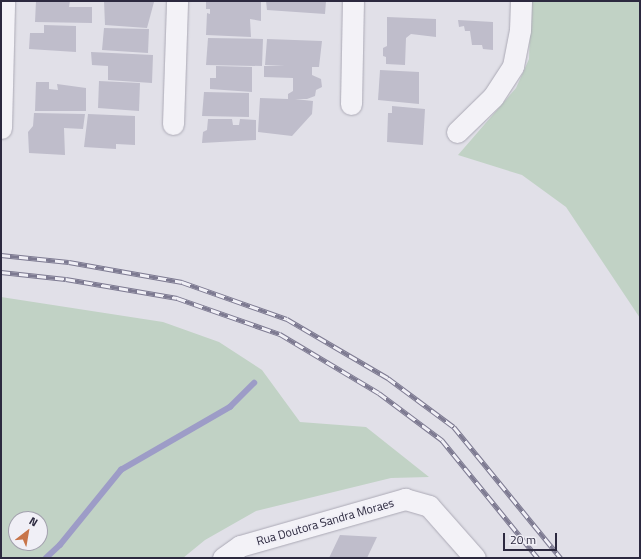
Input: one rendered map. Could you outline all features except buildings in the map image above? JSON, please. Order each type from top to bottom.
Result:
[{"type":"street","points":[[1,128],[4,1]]},
{"type":"street","points":[[173,124],[177,1]]},
{"type":"street","points":[[351,104],[352,1]]},
{"type":"street","points":[[457,132],[493,97],[513,66],[520,30],[521,1]]},
{"type":"street","name":"Rua Doutora Sandra Moraes","points":[[223,558],[240,546],[405,499],[429,506],[475,558]]},
{"type":"green space","points":[[531,1],[640,1],[640,318],[566,207],[522,175],[458,155],[516,88],[529,59]]},
{"type":"green space","points":[[1,297],[163,322],[219,342],[262,370],[300,422],[366,427],[429,477],[391,478],[256,511],[205,540],[183,558],[1,558]]},
{"type":"waterway","points":[[46,558],[60,545],[121,470],[230,407],[254,383]]},
{"type":"railway","points":[[1,255],[69,262],[182,282],[287,319],[388,378],[454,427],[561,558]]},
{"type":"railway","points":[[1,272],[66,279],[177,298],[280,334],[379,393],[442,440],[538,558]]}]
